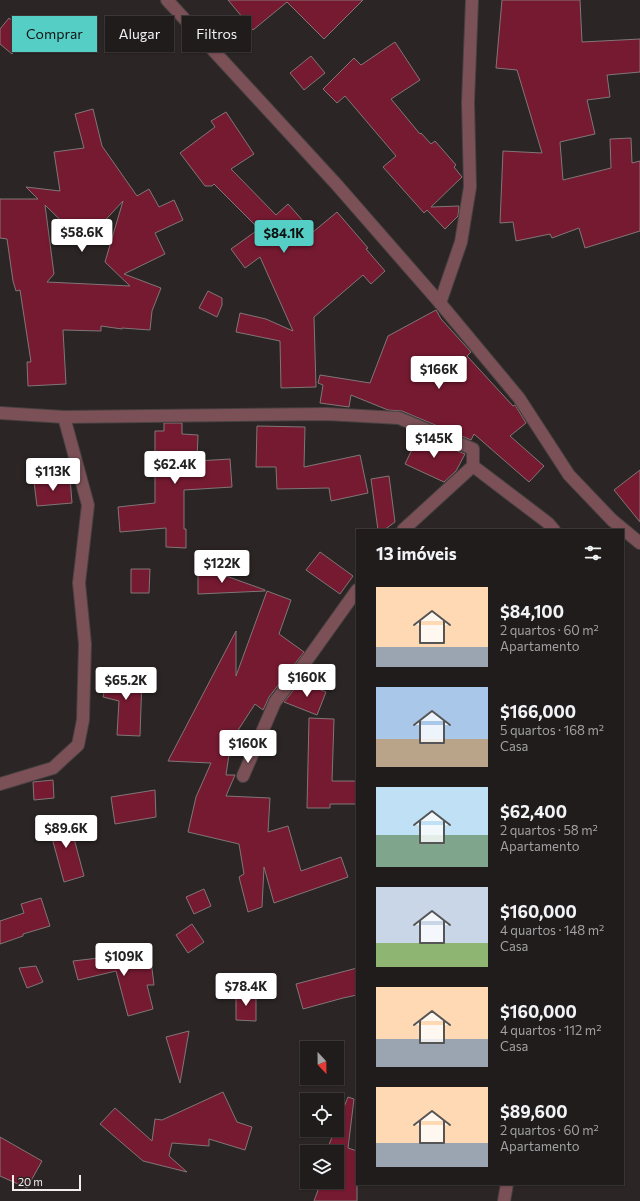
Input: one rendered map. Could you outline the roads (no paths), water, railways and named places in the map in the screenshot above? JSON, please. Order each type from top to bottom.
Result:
[{"type":"street","points":[[167,0],[337,185],[440,303],[519,398],[569,475],[611,525]]},
{"type":"street","points":[[440,303],[461,242],[470,187],[468,102],[472,0]]},
{"type":"street","points":[[0,413],[64,417],[326,414],[399,418],[473,449],[473,466],[404,529]]},
{"type":"street","points":[[0,784],[53,768],[78,745],[82,726],[85,644],[79,583],[88,505],[64,417]]},
{"type":"street","points":[[473,466],[548,523],[553,529]]},
{"type":"street","points":[[624,533],[640,543]]},
{"type":"street","points":[[243,776],[275,702],[356,591]]},
{"type":"street","points":[[504,1201],[507,1185]]}]
